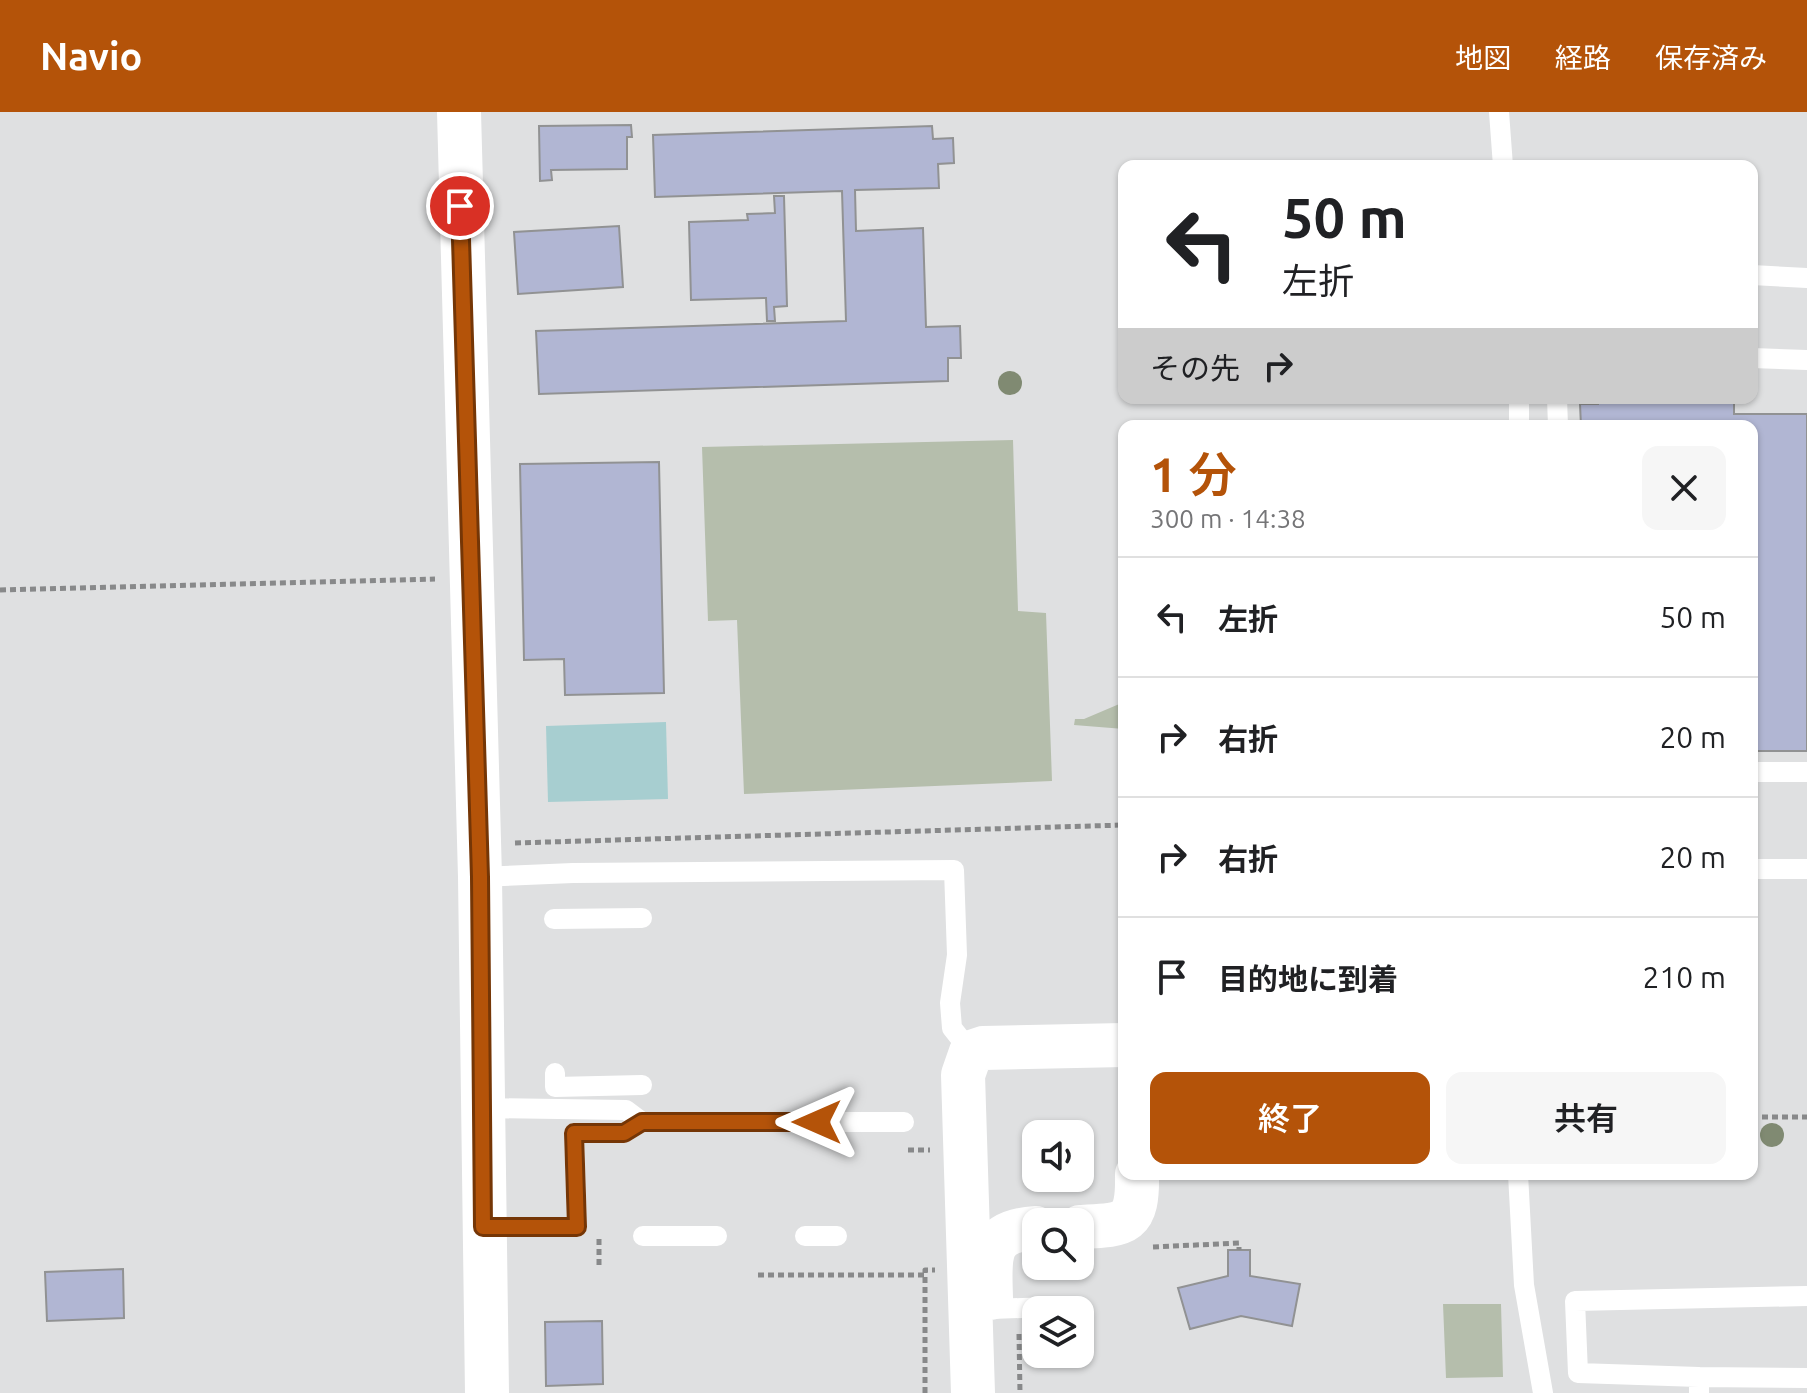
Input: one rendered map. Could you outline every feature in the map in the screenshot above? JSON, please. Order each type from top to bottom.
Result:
[{"type":"street","points":[[459,112],[466,488],[480,877],[487,1393]]},
{"type":"street","points":[[973,1393],[963,1075],[971,1052],[983,1048],[1118,1045]]},
{"type":"street","points":[[1094,1226],[1119,1225],[1129,1218],[1136,1208],[1137,1180]]},
{"type":"street","points":[[995,1393],[990,1256],[994,1244],[1015,1230],[1022,1229]]},
{"type":"lane","points":[[1499,112],[1503,160]]},
{"type":"lane","points":[[1758,275],[1807,278]]},
{"type":"lane","points":[[1758,358],[1807,360]]},
{"type":"lane","points":[[1758,772],[1807,772]]},
{"type":"lane","points":[[1758,869],[1807,869]]},
{"type":"lane","points":[[480,877],[582,873],[954,870],[957,955],[950,1003],[952,1028],[971,1052]]},
{"type":"lane","points":[[554,919],[642,918]]},
{"type":"lane","points":[[555,1073],[555,1087],[642,1085]]},
{"type":"lane","points":[[481,1108],[626,1110],[642,1122]]},
{"type":"lane","points":[[483,1227],[577,1227],[574,1133],[624,1133],[642,1122],[904,1122]]},
{"type":"lane","points":[[1518,1180],[1524,1285],[1543,1393]]},
{"type":"lane","points":[[643,1236],[717,1236]]},
{"type":"lane","points":[[805,1236],[837,1236]]},
{"type":"lane","points":[[1807,1296],[1575,1301],[1578,1373],[1699,1385],[1807,1378]]},
{"type":"lane","points":[[991,1309],[1022,1308]]},
{"type":"path","points":[[0,590],[421,579],[447,574]]},
{"type":"path","points":[[505,843],[1118,825]]},
{"type":"path","points":[[1758,1117],[1807,1117]]},
{"type":"path","points":[[904,1150],[935,1150]]},
{"type":"path","points":[[599,1237],[599,1266]]},
{"type":"path","points":[[1144,1247],[1239,1243],[1239,1250]]},
{"type":"path","points":[[925,1393],[925,1270],[940,1270]]},
{"type":"path","points":[[758,1275],[925,1275]]},
{"type":"green space","points":[[1013,440],[1018,611],[1046,613],[1052,781],[744,794],[737,620],[708,621],[702,447]]},
{"type":"green space","points":[[1118,705],[1118,729],[1074,725],[1075,719],[1084,719]]},
{"type":"green space","points":[[1443,1304],[1501,1304],[1503,1377],[1446,1378]]},
{"type":"water","points":[[666,722],[668,799],[548,802],[546,726]]},
{"type":"building","points":[[631,125],[632,137],[627,137],[627,169],[551,170],[552,180],[540,181],[539,126]]},
{"type":"building","points":[[932,126],[933,139],[953,138],[954,163],[938,164],[939,188],[855,190],[856,231],[923,228],[926,327],[960,326],[961,358],[948,358],[948,381],[539,394],[536,331],[846,321],[842,191],[655,197],[653,135]]},
{"type":"building","points":[[774,196],[784,196],[787,306],[774,307],[775,321],[767,321],[766,298],[691,300],[689,222],[748,220],[747,214],[775,213]]},
{"type":"building","points":[[619,226],[623,287],[518,294],[514,232]]},
{"type":"building","points":[[1580,404],[1734,404],[1734,414],[1807,414],[1807,751],[1758,751],[1758,420],[1581,420]]},
{"type":"building","points":[[659,462],[664,693],[565,695],[564,659],[524,660],[520,464]]},
{"type":"building","points":[[1228,1250],[1250,1250],[1250,1276],[1300,1284],[1292,1326],[1241,1316],[1190,1329],[1178,1288],[1228,1276]]},
{"type":"building","points":[[123,1269],[124,1318],[47,1321],[45,1272]]},
{"type":"building","points":[[602,1321],[603,1384],[546,1386],[545,1322]]},
{"type":"route","points":[[460,206],[466,488],[480,877],[483,1227],[577,1227],[574,1133],[624,1133],[642,1122],[817,1122]]}]
